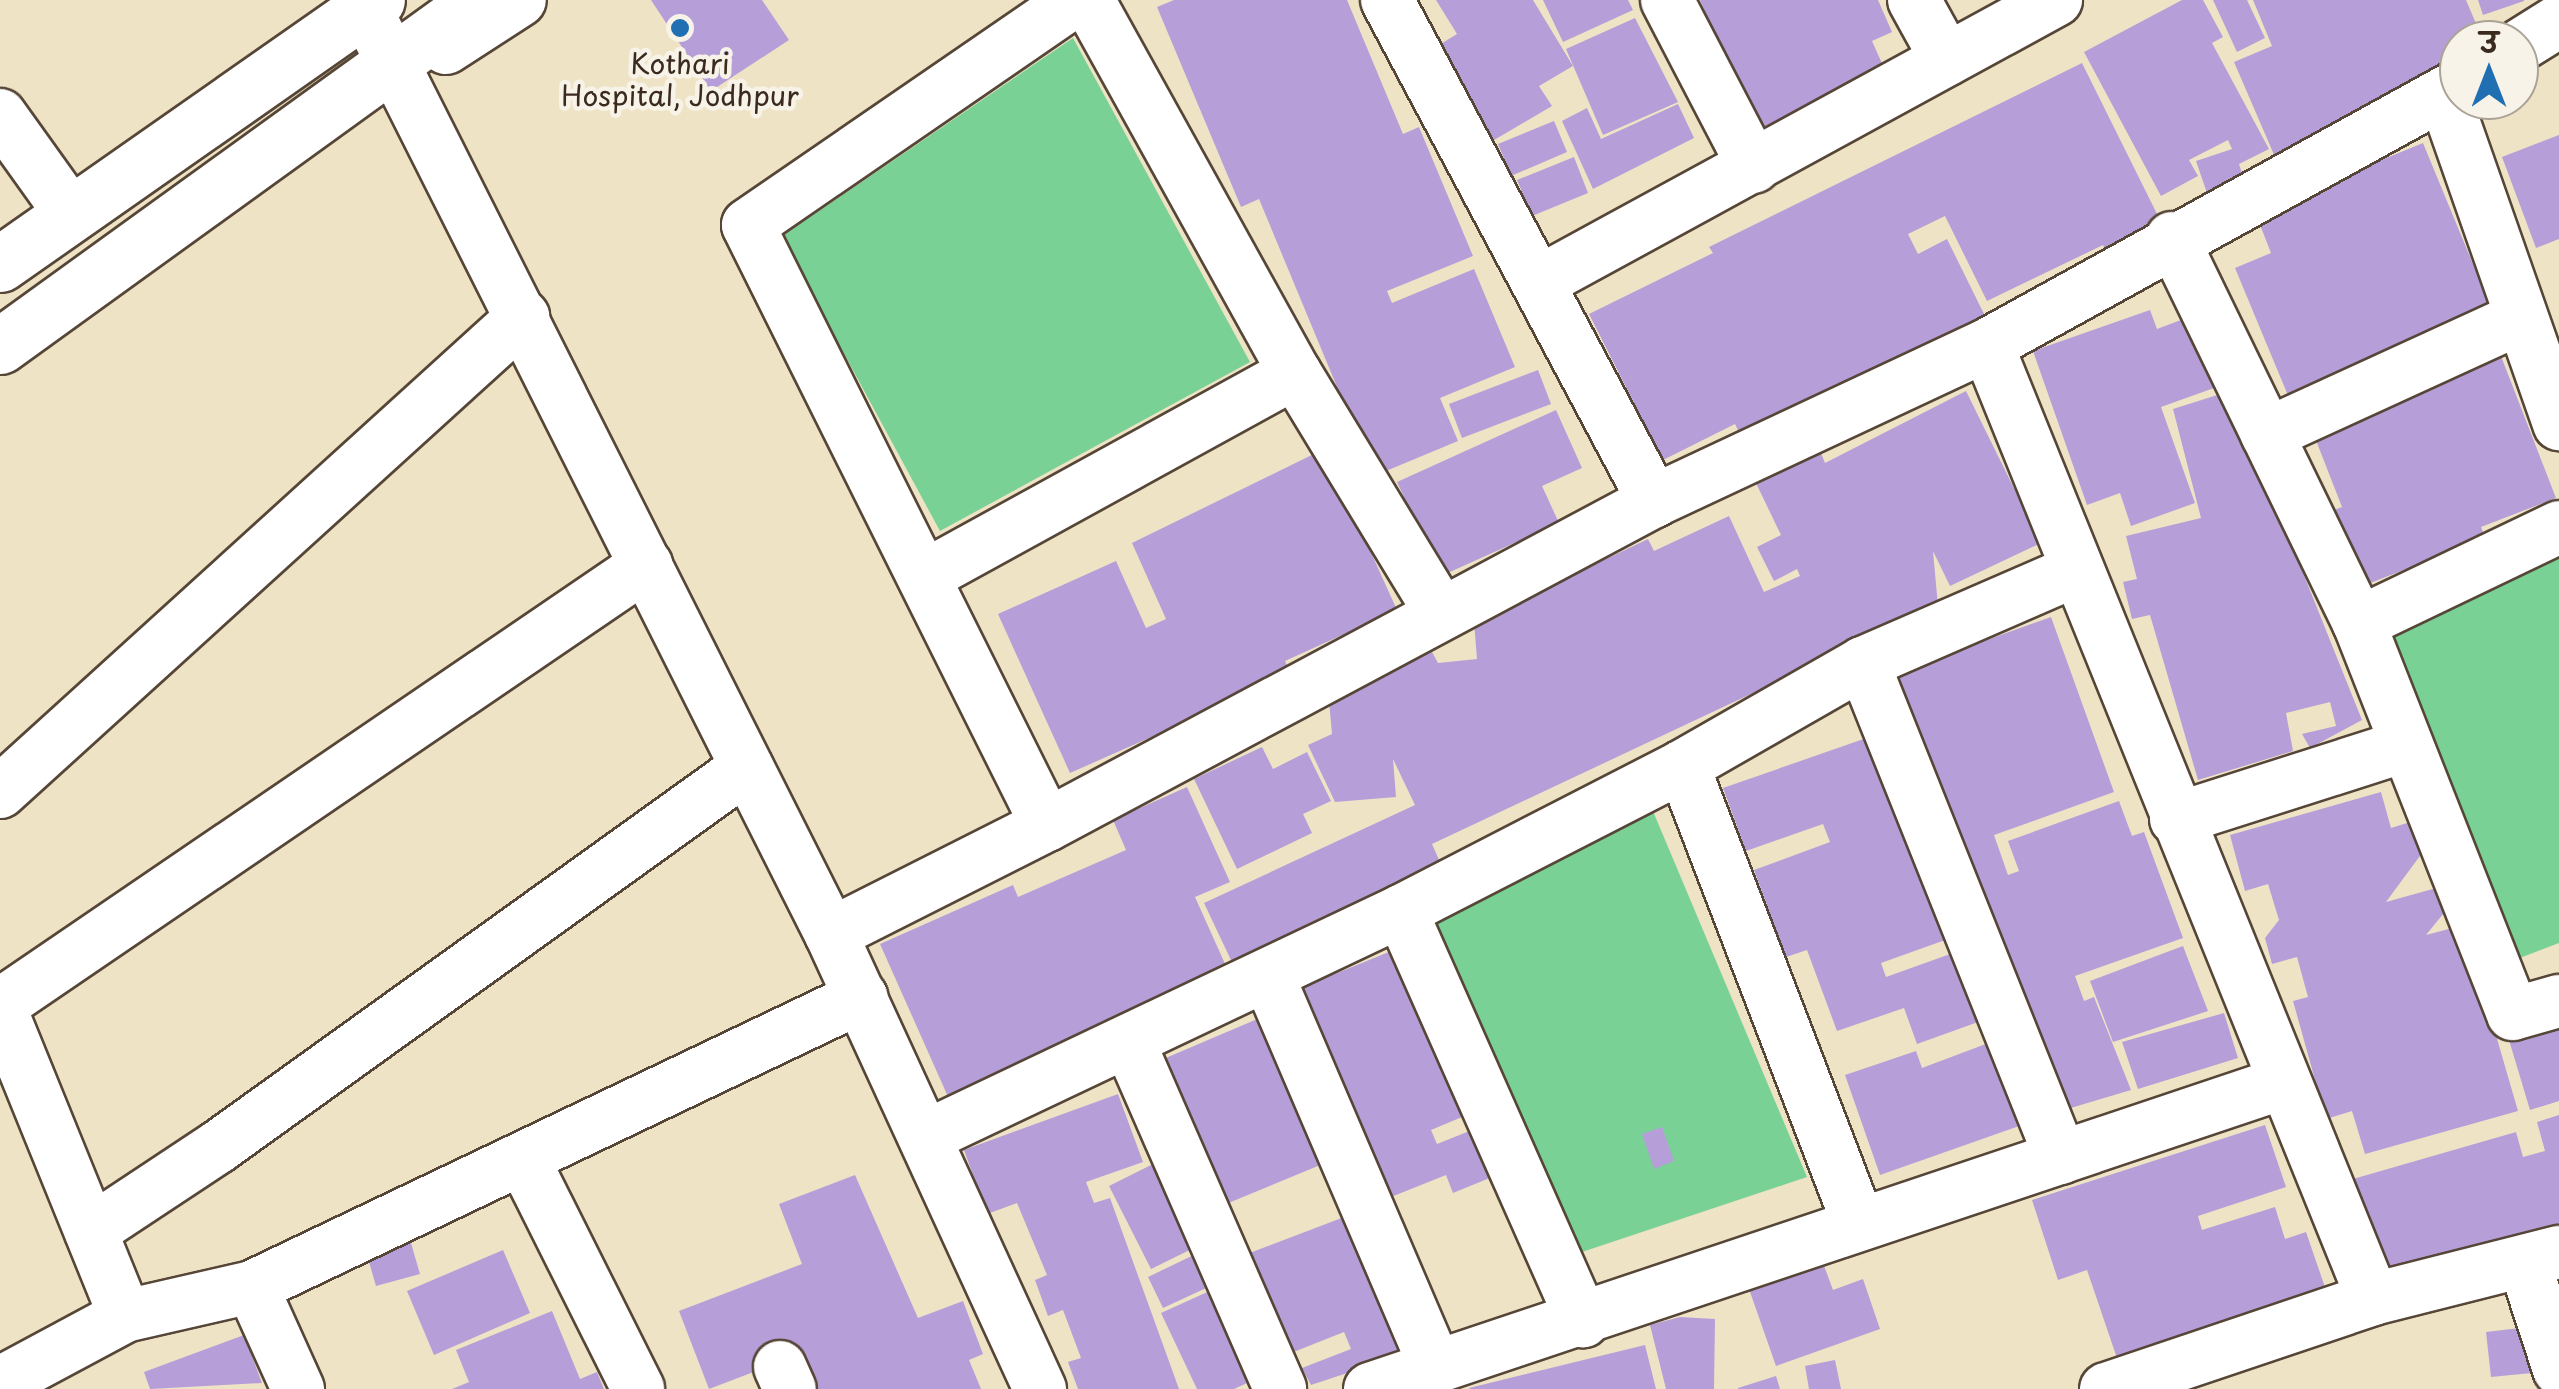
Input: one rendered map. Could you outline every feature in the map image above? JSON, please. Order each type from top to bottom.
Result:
[{"type":"main road","points":[[0,346],[398,68],[479,0]]},
{"type":"main road","points":[[0,264],[371,4]]},
{"type":"street","points":[[398,68],[520,0]]},
{"type":"street","points":[[1048,826],[748,225],[1075,0]]},
{"type":"street","points":[[1088,0],[1294,374],[1441,613]]},
{"type":"street","points":[[1387,0],[1654,500]]},
{"type":"street","points":[[1667,0],[1754,167]]},
{"type":"street","points":[[1914,0],[1947,60]]},
{"type":"street","points":[[1539,282],[2056,0]]},
{"type":"street","points":[[371,4],[398,68],[832,934],[1040,1389]]},
{"type":"street","points":[[832,934],[1048,826],[1654,500],[1987,345],[2172,238],[2439,96]]},
{"type":"street","points":[[0,115],[72,214]]},
{"type":"street","points":[[2460,120],[2518,319],[2559,424]]},
{"type":"street","points":[[2172,238],[2359,623],[2513,1014],[2559,1002]]},
{"type":"street","points":[[0,792],[523,317]]},
{"type":"street","points":[[2267,434],[2518,319]]},
{"type":"street","points":[[1987,345],[2282,1084],[2373,1299]]},
{"type":"street","points":[[925,576],[1294,374]]},
{"type":"street","points":[[2359,623],[2559,527]]},
{"type":"street","points":[[125,1316],[0,1006],[646,564]]},
{"type":"street","points":[[927,1136],[1130,1045],[1401,912],[1683,766],[1863,663],[2077,570]]},
{"type":"street","points":[[1863,663],[2061,1158]]},
{"type":"street","points":[[2176,819],[2405,746]]},
{"type":"street","points":[[1683,766],[1858,1222]]},
{"type":"street","points":[[90,1231],[218,1148],[746,768]]},
{"type":"street","points":[[1401,912],[1583,1322]]},
{"type":"street","points":[[1268,976],[1436,1368]]},
{"type":"street","points":[[6,1384],[125,1316],[252,1287],[861,998]]},
{"type":"street","points":[[1130,1045],[1280,1389]]},
{"type":"street","points":[[1370,1389],[1583,1322],[1858,1222],[2282,1084]]},
{"type":"street","points":[[524,1161],[638,1389]]},
{"type":"street","points":[[2106,1389],[2226,1372],[2373,1299],[2541,1257],[2559,1369]]},
{"type":"street","points":[[252,1287],[298,1389]]},
{"type":"green space","points":[[1073,38],[1250,362],[940,531],[781,237]]},
{"type":"green space","points":[[2559,553],[2559,943],[2504,964],[2367,615]]},
{"type":"green space","points":[[1639,778],[1807,1177],[1576,1254],[1399,892]]},
{"type":"building","points":[[651,0],[762,0],[789,40],[711,91]]},
{"type":"building","points":[[1174,0],[1347,0],[1403,134],[1419,127],[1473,256],[1387,291],[1392,303],[1474,269],[1515,367],[1440,398],[1458,441],[1374,476],[1259,199],[1241,207],[1157,7]]},
{"type":"building","points":[[1436,0],[1533,0],[1573,66],[1539,86],[1552,106],[1489,143],[1456,90],[1464,85],[1439,45],[1457,34]]},
{"type":"building","points":[[1543,0],[1628,0],[1633,10],[1563,42]]},
{"type":"building","points":[[1700,0],[1878,0],[1892,32],[1872,41],[1888,77],[1757,132]]},
{"type":"building","points":[[2182,0],[2203,0],[2223,37],[2212,43],[2269,149],[2239,164],[2245,183],[2208,196],[2196,161],[2232,149],[2228,140],[2189,160],[2198,176],[2161,196],[2084,52]]},
{"type":"building","points":[[2213,0],[2247,0],[2265,38],[2237,52]]},
{"type":"building","points":[[2253,0],[2466,0],[2474,20],[2439,20],[2439,80],[2275,157],[2234,62],[2272,46]]},
{"type":"building","points":[[2478,0],[2524,0],[2524,1],[2483,15]]},
{"type":"building","points":[[1635,18],[1678,102],[1603,135],[1566,49]]},
{"type":"building","points":[[2082,63],[2164,228],[2108,255],[2103,245],[1987,301],[1945,216],[1908,234],[1918,254],[1947,239],[1986,318],[1744,443],[1735,424],[1663,460],[1589,314],[1713,253],[1709,247]]},
{"type":"building","points":[[1678,104],[1694,138],[1593,189],[1562,121],[1587,108],[1601,139]]},
{"type":"building","points":[[1554,121],[1567,152],[1511,176],[1498,144]]},
{"type":"building","points":[[2559,135],[2559,239],[2536,248],[2502,157]]},
{"type":"building","points":[[2423,143],[2494,315],[2289,398],[2235,268],[2271,253],[2255,212]]},
{"type":"building","points":[[1574,157],[1588,193],[1532,216],[1517,180]]},
{"type":"building","points":[[2150,310],[2157,329],[2202,312],[2228,383],[2161,407],[2195,503],[2131,526],[2120,493],[2087,505],[2033,351]]},
{"type":"building","points":[[2499,351],[2556,498],[2481,527],[2485,538],[2355,589],[2326,513],[2342,507],[2310,425]]},
{"type":"building","points":[[1538,370],[1551,404],[1462,438],[1449,404]]},
{"type":"building","points":[[1966,391],[2041,543],[1950,586],[1933,551],[1938,606],[1432,844],[1440,862],[1305,925],[1312,941],[1238,975],[1204,903],[1415,805],[1393,759],[1396,797],[1335,802],[1308,745],[1332,734],[1329,701],[1432,652],[1438,663],[1477,659],[1474,622],[1648,539],[1654,551],[1729,516],[1764,592],[1800,576],[1797,569],[1774,581],[1757,547],[1781,535],[1754,479],[1819,448],[1825,463]]},
{"type":"building","points":[[2230,391],[2362,720],[2310,748],[2302,734],[2336,726],[2330,702],[2286,713],[2293,751],[2198,780],[2150,615],[2132,619],[2123,582],[2137,579],[2126,536],[2201,518],[2173,409]]},
{"type":"building","points":[[1556,410],[1582,468],[1542,486],[1559,523],[1441,576],[1397,482]]},
{"type":"building","points":[[1324,449],[1397,610],[1285,661],[1291,675],[1070,773],[998,614],[1116,561],[1146,628],[1166,619],[1132,543]]},
{"type":"building","points":[[2051,617],[2114,792],[1994,835],[2008,875],[2019,871],[2008,841],[2119,801],[2132,836],[2144,832],[2183,938],[2075,976],[2084,1001],[2094,997],[2131,1090],[2054,1113],[1881,678]]},
{"type":"building","points":[[1875,735],[1948,939],[1881,963],[1886,977],[1967,948],[1992,1017],[1917,1044],[1904,1008],[1837,1031],[1807,950],[1786,957],[1754,870],[1830,842],[1823,824],[1746,851],[1723,788]]},
{"type":"building","points":[[1262,747],[1273,769],[1307,752],[1331,801],[1303,814],[1312,833],[1237,869],[1194,779]]},
{"type":"building","points":[[1187,787],[1230,882],[1195,897],[1230,975],[949,1099],[880,944],[1013,885],[1018,897],[1126,850],[1113,820]]},
{"type":"building","points":[[2381,792],[2391,828],[2420,819],[2428,845],[2386,902],[2447,885],[2452,903],[2426,935],[2464,925],[2518,1111],[2365,1154],[2352,1111],[2326,1119],[2293,1001],[2308,997],[2297,957],[2272,964],[2265,938],[2279,920],[2268,884],[2245,891],[2230,835]]},
{"type":"building","points":[[1406,945],[1474,1112],[1431,1130],[1437,1144],[1477,1128],[1497,1175],[1453,1193],[1446,1175],[1386,1199],[1293,991]]},
{"type":"building","points":[[2183,946],[2208,1011],[2113,1042],[2090,981]]},
{"type":"building","points":[[2224,1013],[2238,1058],[2138,1089],[2122,1042]]},
{"type":"building","points":[[1262,1017],[1330,1161],[1226,1204],[1161,1060]]},
{"type":"building","points":[[2559,1025],[2559,1101],[2530,1110],[2509,1040]]},
{"type":"building","points":[[1991,1042],[2022,1125],[1880,1175],[1845,1075],[1916,1051],[1922,1068]]},
{"type":"building","points":[[1118,1094],[1143,1162],[1086,1182],[1094,1203],[1110,1198],[1179,1389],[1078,1389],[1068,1362],[1081,1358],[1063,1310],[1048,1316],[1035,1280],[1047,1275],[1017,1203],[987,1214],[964,1150]]},
{"type":"building","points":[[2559,1115],[2559,1233],[2383,1280],[2353,1179],[2516,1132],[2523,1157],[2545,1151],[2537,1122]]},
{"type":"building","points":[[2265,1125],[2286,1187],[2198,1216],[2202,1230],[2275,1207],[2285,1239],[2306,1232],[2328,1296],[2120,1367],[2087,1270],[2058,1280],[2032,1200]]},
{"type":"building","points":[[1662,1127],[1674,1161],[1654,1169],[1642,1134]]},
{"type":"building","points":[[1163,1159],[1204,1243],[1151,1269],[1109,1186]]},
{"type":"building","points":[[855,1175],[918,1318],[963,1301],[983,1354],[969,1360],[981,1389],[806,1389],[793,1357],[709,1389],[679,1311],[802,1264],[779,1204]]},
{"type":"building","points":[[1360,1211],[1414,1351],[1311,1385],[1302,1368],[1351,1349],[1344,1332],[1286,1355],[1247,1254]]},
{"type":"building","points":[[411,1243],[420,1274],[376,1286],[367,1255]]},
{"type":"building","points":[[503,1250],[530,1313],[434,1355],[407,1291]]},
{"type":"building","points":[[1202,1251],[1217,1283],[1163,1308],[1148,1277]]},
{"type":"building","points":[[1823,1263],[1833,1290],[1863,1279],[1880,1329],[1776,1366],[1749,1289]]},
{"type":"building","points":[[1214,1289],[1256,1379],[1234,1389],[1197,1389],[1161,1313]]},
{"type":"building","points":[[552,1311],[580,1379],[597,1372],[604,1389],[452,1389],[469,1382],[456,1350]]},
{"type":"building","points":[[1680,1317],[1715,1319],[1714,1389],[1666,1389],[1650,1325]]},
{"type":"building","points":[[2537,1326],[2542,1372],[2491,1377],[2486,1332]]},
{"type":"building","points":[[244,1335],[262,1383],[150,1389],[144,1372]]},
{"type":"building","points":[[1645,1345],[1656,1389],[1469,1388]]},
{"type":"building","points":[[1835,1360],[1841,1389],[1809,1389],[1805,1366]]},
{"type":"building","points":[[1776,1376],[1780,1389],[1738,1389],[1738,1388]]},
{"type":"place","name":"Kothari Hospital, Jodhpur","points":[[680,28]]}]
